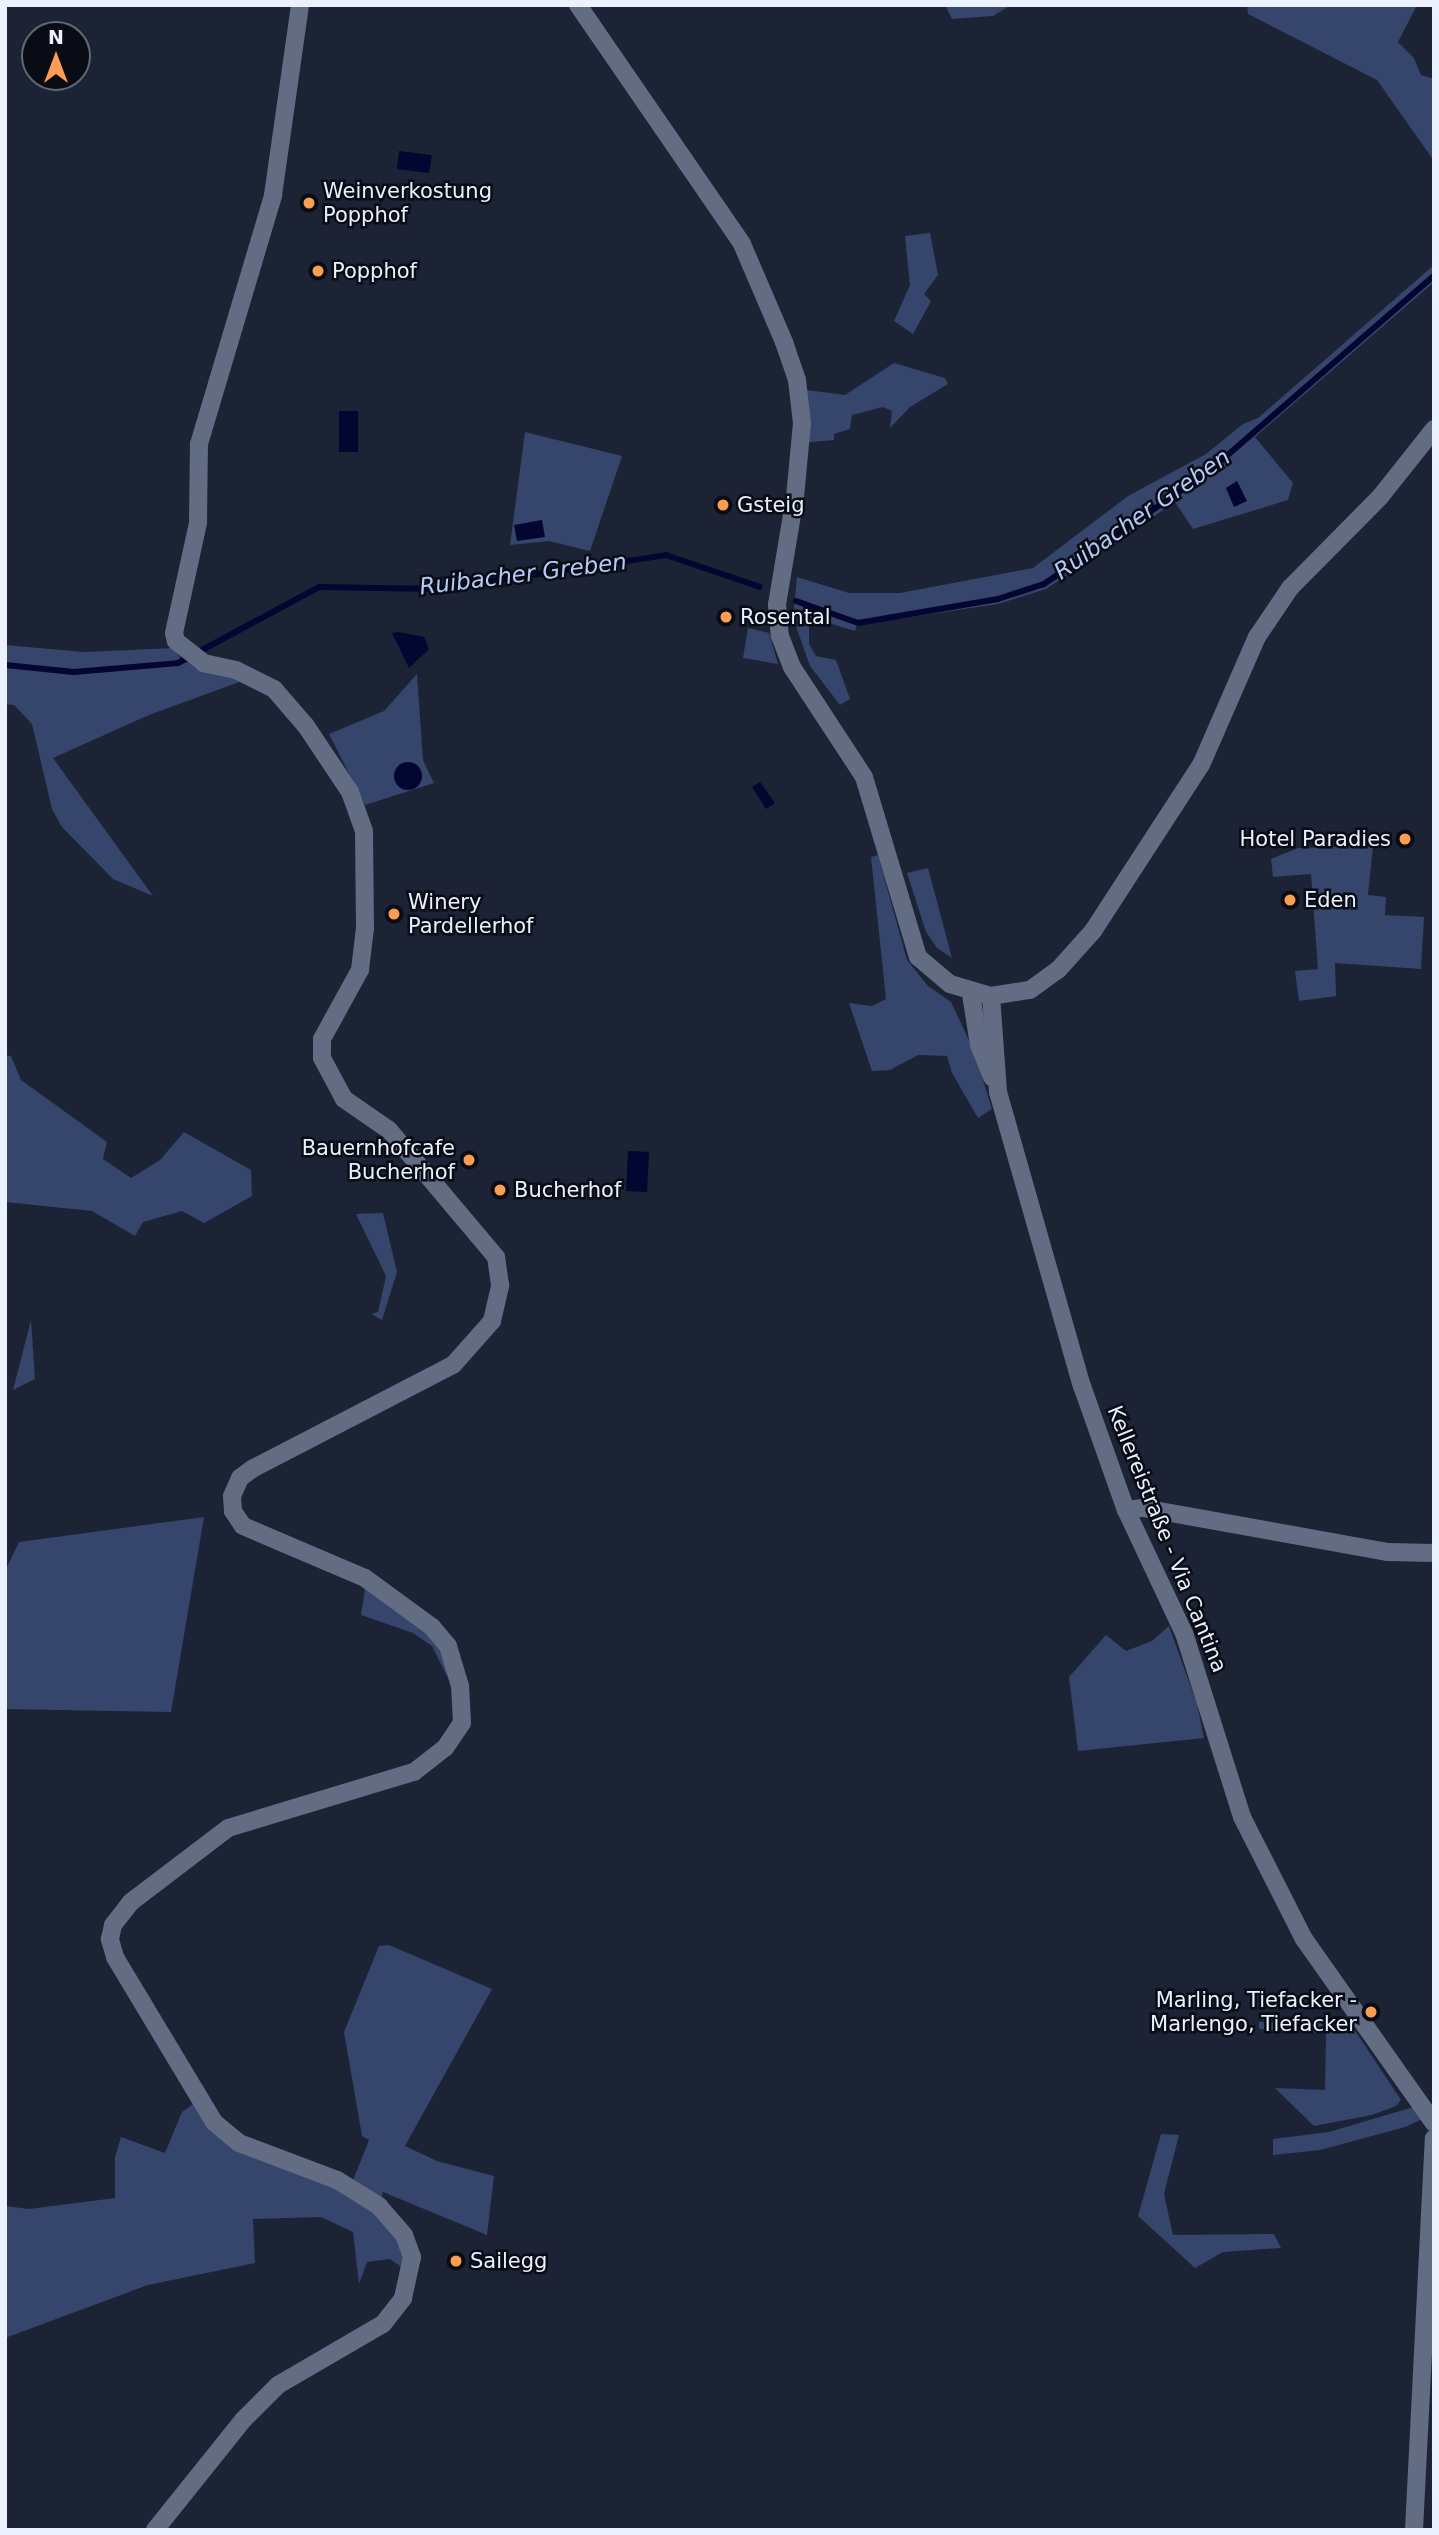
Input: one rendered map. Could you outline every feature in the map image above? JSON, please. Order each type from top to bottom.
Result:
[{"type":"street","points":[[155,2530],[244,2418],[278,2385],[383,2324],[403,2298],[412,2257],[404,2235],[379,2206],[337,2180],[239,2143],[215,2122],[115,1957],[110,1939],[113,1925],[131,1902],[228,1828],[414,1772],[431,1763],[462,1723],[460,1686],[448,1646],[432,1627],[365,1578],[243,1526],[233,1511],[232,1496],[240,1478],[252,1469],[453,1365],[492,1321],[500,1285],[496,1257],[389,1130],[344,1099],[322,1058],[323,1039],[360,970],[365,928],[364,831],[350,792],[306,726],[274,689],[236,670],[204,663],[186,650],[174,633],[198,523],[200,443],[273,195],[300,5]]},
{"type":"street","points":[[578,5],[741,244],[784,342],[797,380],[802,423],[795,497],[777,604],[780,636],[792,667],[864,776],[918,957],[935,975],[971,994],[991,996],[1030,990],[1058,970],[1093,931],[1201,765],[1257,637],[1290,588],[1380,497],[1434,429]]},
{"type":"street","name":"Kellereistraße - Via Cantina","points":[[971,994],[979,1045],[998,1091],[1082,1386],[1126,1510],[1184,1633],[1242,1817],[1279,1895],[1304,1939],[1434,2123]]},
{"type":"street","name":"Kellereistraße - Via Cantina","points":[[991,996],[998,1091]]},
{"type":"street","points":[[1126,1510],[1143,1508],[1388,1552],[1434,1553]]},
{"type":"street","points":[[1415,2530],[1434,2139]]},
{"type":"shaded area","points":[[945,5],[1011,5],[993,16],[952,19]]},
{"type":"shaded area","points":[[1247,5],[1417,5],[1398,42],[1414,58],[1421,75],[1434,79],[1434,161],[1377,80],[1248,14]]},
{"type":"shaded area","points":[[399,151],[432,155],[429,173],[397,169]]},
{"type":"shaded area","points":[[930,233],[938,275],[924,294],[931,301],[913,334],[894,321],[910,285],[905,236]]},
{"type":"shaded area","points":[[1434,265],[1434,282],[1255,437],[1293,483],[1288,500],[1193,529],[1175,502],[1046,589],[998,604],[857,625],[855,631],[809,617],[809,644],[816,656],[836,660],[850,699],[840,705],[810,666],[793,618],[797,577],[849,593],[900,593],[1033,568],[1128,496],[1206,454],[1243,424],[1258,418]]},
{"type":"shaded area","points":[[894,363],[945,378],[948,384],[910,407],[890,428],[892,411],[883,407],[852,415],[850,429],[834,434],[834,440],[800,443],[799,389],[845,395]]},
{"type":"shaded area","points":[[339,411],[358,411],[358,452],[339,452]]},
{"type":"shaded area","points":[[525,432],[622,456],[590,551],[549,541],[510,545]]},
{"type":"shaded area","points":[[1237,481],[1247,501],[1234,507],[1226,488]]},
{"type":"shaded area","points":[[542,520],[545,537],[517,541],[514,525]]},
{"type":"shaded area","points":[[748,628],[769,633],[778,664],[743,658]]},
{"type":"shaded area","points":[[392,633],[424,637],[429,649],[409,668]]},
{"type":"shaded area","points":[[5,645],[84,652],[174,648],[182,661],[253,677],[149,715],[53,758],[153,896],[113,879],[62,827],[52,809],[32,724],[14,705],[5,704]]},
{"type":"shaded area","points":[[417,674],[423,760],[434,783],[365,805],[329,734],[384,711]]},
{"type":"shaded area","points":[[408,762],[418,766],[422,776],[418,786],[408,790],[398,786],[394,776],[398,766]]},
{"type":"shaded area","points":[[760,782],[775,803],[766,809],[752,787]]},
{"type":"shaded area","points":[[1373,846],[1368,895],[1386,897],[1385,915],[1424,917],[1421,969],[1335,963],[1336,996],[1299,1001],[1295,971],[1318,969],[1311,874],[1273,877],[1271,859],[1298,848]]},
{"type":"shaded area","points":[[878,855],[907,960],[928,986],[951,1002],[974,1051],[992,1109],[978,1118],[952,1073],[947,1056],[918,1055],[890,1070],[872,1071],[849,1003],[872,1006],[886,999],[871,857]]},
{"type":"shaded area","points":[[928,868],[952,958],[937,948],[926,932],[907,873]]},
{"type":"shaded area","points":[[5,1055],[11,1056],[21,1080],[107,1142],[103,1159],[131,1178],[160,1160],[184,1132],[251,1170],[252,1196],[204,1223],[182,1211],[143,1222],[135,1236],[92,1211],[5,1202]]},
{"type":"shaded area","points":[[628,1151],[649,1152],[647,1192],[626,1191]]},
{"type":"shaded area","points":[[383,1213],[397,1272],[382,1320],[371,1314],[378,1312],[386,1276],[356,1214]]},
{"type":"shaded area","points":[[31,1320],[35,1379],[13,1390]]},
{"type":"shaded area","points":[[204,1517],[171,1712],[5,1709],[5,1571],[19,1542]]},
{"type":"shaded area","points":[[366,1582],[407,1610],[441,1648],[449,1680],[432,1646],[413,1633],[361,1615]]},
{"type":"shaded area","points":[[1169,1626],[1197,1704],[1204,1738],[1078,1751],[1069,1677],[1106,1635],[1126,1651],[1152,1641]]},
{"type":"shaded area","points":[[389,1945],[492,1989],[405,2146],[437,2161],[494,2176],[487,2235],[383,2192],[381,2201],[393,2218],[410,2273],[390,2259],[367,2262],[359,2284],[353,2232],[321,2217],[253,2219],[255,2263],[148,2285],[5,2338],[5,2206],[29,2209],[115,2198],[115,2157],[121,2137],[165,2153],[182,2112],[200,2099],[215,2122],[350,2188],[369,2140],[362,2136],[344,2032],[379,1946]]},
{"type":"shaded area","points":[[1259,2022],[1350,2023],[1401,2100],[1396,2106],[1372,2115],[1314,2126],[1275,2088],[1325,2090],[1326,2033],[1259,2029]]},
{"type":"shaded area","points":[[1420,2105],[1429,2116],[1405,2127],[1320,2150],[1273,2155],[1273,2139],[1329,2132]]},
{"type":"shaded area","points":[[1161,2134],[1179,2135],[1164,2194],[1173,2235],[1274,2234],[1281,2248],[1223,2252],[1195,2268],[1138,2216]]},
{"type":"waterway","name":"Ruibacher Greben","points":[[796,601],[858,623],[998,599],[1044,584],[1207,473],[1434,276]]},
{"type":"waterway","name":"Ruibacher Greben","points":[[5,665],[74,672],[178,663],[319,587],[437,589],[666,555],[760,587]]},
{"type":"place","name":"Weinverkostung Popphof","points":[[309,203]]},
{"type":"place","name":"Popphof","points":[[318,271]]},
{"type":"place","name":"Gsteig","points":[[723,505]]},
{"type":"place","name":"Rosental","points":[[726,617]]},
{"type":"place","name":"Hotel Paradies","points":[[1405,839]]},
{"type":"place","name":"Eden","points":[[1290,900]]},
{"type":"place","name":"Winery Pardellerhof","points":[[394,914]]},
{"type":"place","name":"Bauernhofcafe Bucherhof","points":[[469,1160]]},
{"type":"place","name":"Bucherhof","points":[[500,1190]]},
{"type":"place","name":"Marling, Tiefacker - Marlengo, Tiefacker","points":[[1371,2012]]},
{"type":"place","name":"Sailegg","points":[[456,2261]]}]
